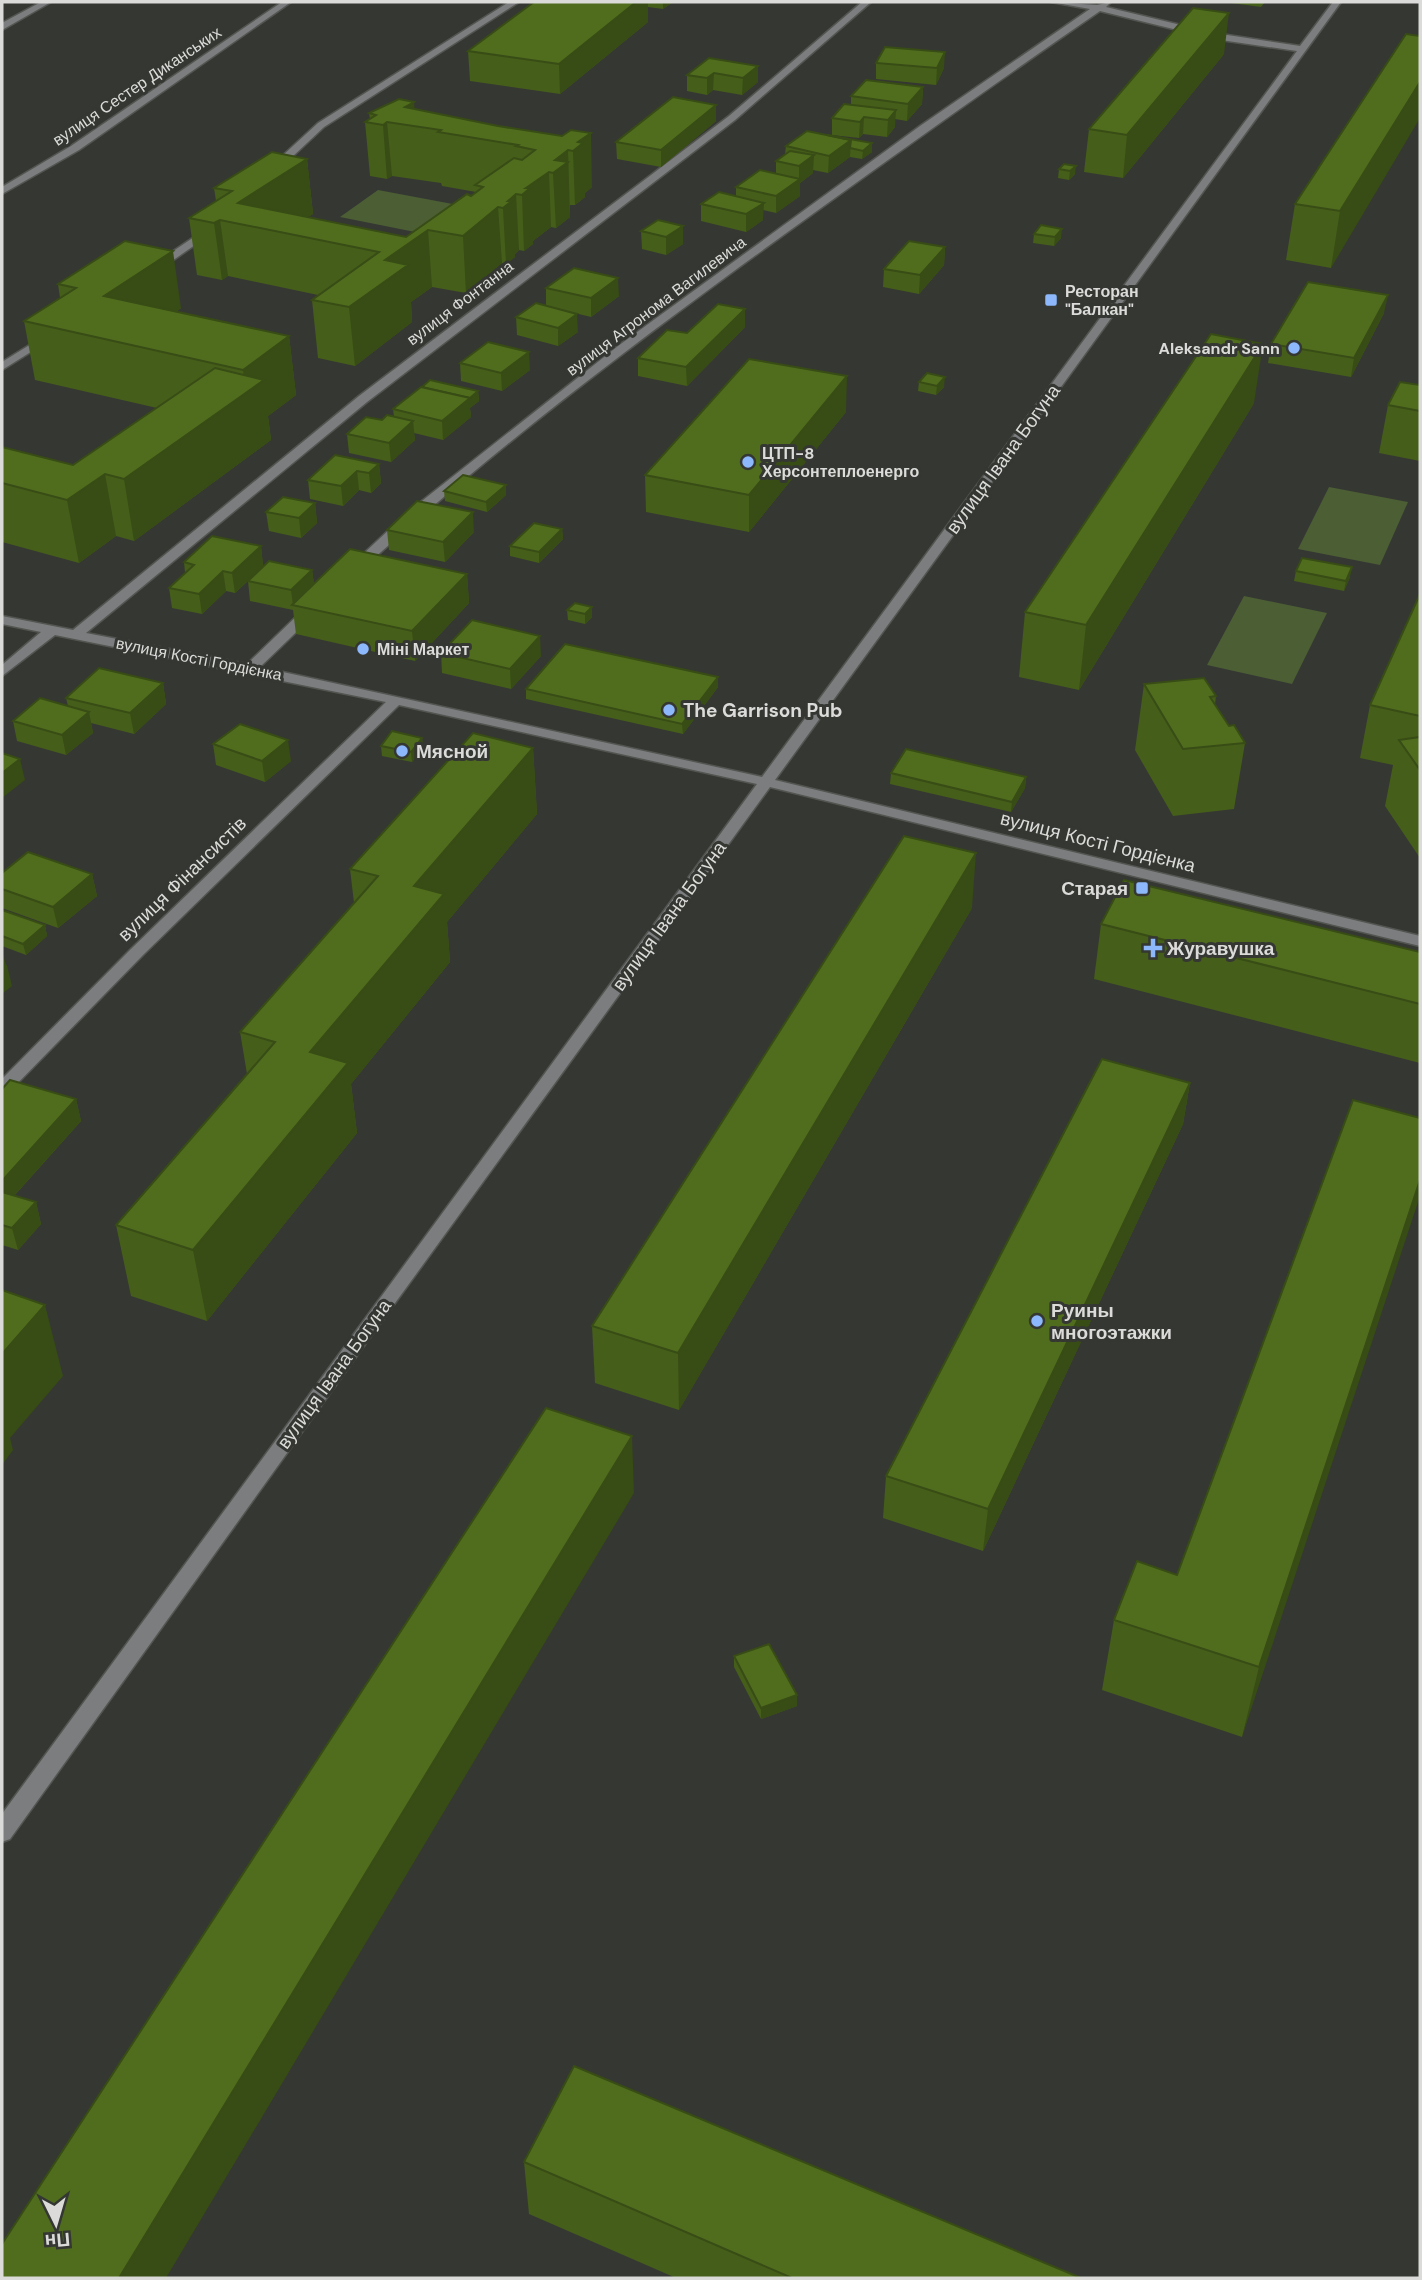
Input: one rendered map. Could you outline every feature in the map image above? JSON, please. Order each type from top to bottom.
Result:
[{"type":"street","points":[[2,27],[47,2]]},
{"type":"street","name":"вулиця Сестер Диканських","points":[[2,191],[75,148],[287,2]]},
{"type":"street","points":[[283,179],[293,172],[286,157],[321,125],[515,2]]},
{"type":"street","name":"вулиця Фонтанна","points":[[75,635],[362,399],[732,118],[867,2]]},
{"type":"street","points":[[1055,2],[1104,5],[1214,36],[1304,49]]},
{"type":"street","name":"вулиця Івана Богуна","points":[[2,1832],[359,1338],[1337,2]]},
{"type":"street","name":"вулиця Агронома Вагилевича","points":[[347,575],[413,515],[622,348],[923,128],[1104,5]]},
{"type":"street","points":[[146,274],[223,222]]},
{"type":"street","points":[[2,367],[64,327]]},
{"type":"street","points":[[250,669],[317,604]]},
{"type":"street","name":"вулиця Кості Гордієнка","points":[[2,620],[250,669],[767,782],[1420,941]]},
{"type":"street","points":[[2,672],[52,630]]},
{"type":"street","name":"вулиця Фінансистів","points":[[2,1089],[395,701]]},
{"type":"green space","points":[[378,190],[458,205],[420,233],[340,217]]},
{"type":"green space","points":[[1329,487],[1408,502],[1380,565],[1298,549]]},
{"type":"green space","points":[[1244,596],[1327,613],[1292,684],[1207,665]]},
{"type":"building","points":[[534,2],[636,2],[559,64],[468,51]]},
{"type":"building","points":[[1193,8],[1229,13],[1127,135],[1089,129]]},
{"type":"building","points":[[1406,34],[1420,36],[1420,82],[1340,211],[1295,204]]},
{"type":"building","points":[[885,47],[945,52],[937,68],[876,63]]},
{"type":"building","points":[[709,58],[758,66],[743,78],[714,73],[707,78],[687,75]]},
{"type":"building","points":[[866,80],[923,87],[908,104],[851,96]]},
{"type":"building","points":[[673,97],[716,105],[661,150],[616,142]]},
{"type":"building","points":[[399,99],[414,102],[405,107],[498,126],[562,136],[571,130],[591,133],[578,142],[583,143],[573,151],[568,150],[555,160],[568,162],[526,188],[530,188],[522,195],[516,194],[508,201],[512,201],[503,208],[498,207],[463,236],[428,230],[385,260],[408,265],[349,307],[312,300],[379,252],[220,220],[214,223],[189,218],[232,191],[214,188],[272,152],[307,159],[238,203],[406,237],[467,194],[471,196],[483,187],[475,185],[514,158],[522,160],[535,150],[438,132],[441,130],[387,122],[383,125],[365,122],[376,115],[369,113]]},
{"type":"building","points":[[844,104],[896,110],[888,120],[864,117],[860,122],[832,118]]},
{"type":"building","points":[[807,131],[851,140],[829,156],[786,146]]},
{"type":"building","points":[[827,135],[872,143],[863,151],[850,148],[851,140]]},
{"type":"building","points":[[790,151],[814,155],[799,166],[776,161]]},
{"type":"building","points":[[1064,164],[1076,166],[1070,171],[1059,169]]},
{"type":"building","points":[[760,170],[800,179],[776,196],[736,187]]},
{"type":"building","points":[[719,192],[764,203],[746,214],[701,204]]},
{"type":"building","points":[[658,220],[683,226],[666,237],[641,231]]},
{"type":"building","points":[[1041,225],[1062,229],[1055,237],[1034,234]]},
{"type":"building","points":[[125,241],[173,251],[104,296],[289,336],[243,370],[24,321],[76,288],[58,284]]},
{"type":"building","points":[[909,241],[945,247],[920,275],[884,269]]},
{"type":"building","points":[[574,268],[618,278],[591,298],[546,288]]},
{"type":"building","points":[[1308,282],[1388,295],[1354,358],[1271,344]]},
{"type":"building","points":[[536,303],[577,314],[558,328],[516,317]]},
{"type":"building","points":[[718,304],[745,309],[686,367],[638,358],[667,330],[687,333]]},
{"type":"building","points":[[1211,334],[1263,344],[1086,625],[1025,612]]},
{"type":"building","points":[[488,342],[529,352],[501,373],[460,363]]},
{"type":"building","points":[[749,359],[847,376],[749,495],[645,475]]},
{"type":"building","points":[[215,368],[264,380],[124,479],[105,474],[67,500],[2,483],[2,447],[73,465]]},
{"type":"building","points":[[927,373],[945,377],[937,386],[919,382]]},
{"type":"building","points":[[430,380],[478,391],[470,398],[422,387]]},
{"type":"building","points":[[1400,382],[1420,385],[1420,411],[1388,405]]},
{"type":"building","points":[[421,387],[470,398],[442,421],[393,409]]},
{"type":"building","points":[[387,415],[413,421],[389,443],[347,434],[366,417],[382,420]]},
{"type":"building","points":[[335,455],[379,464],[369,473],[357,471],[341,486],[308,480]]},
{"type":"building","points":[[463,475],[506,485],[486,502],[444,491]]},
{"type":"building","points":[[283,497],[315,503],[299,518],[266,512]]},
{"type":"building","points":[[417,501],[473,512],[443,542],[387,530]]},
{"type":"building","points":[[534,523],[562,529],[539,552],[510,546]]},
{"type":"building","points":[[212,536],[261,546],[232,573],[223,571],[199,594],[169,588],[194,565],[184,562]]},
{"type":"building","points":[[350,549],[467,574],[412,631],[292,605]]},
{"type":"building","points":[[1302,558],[1352,567],[1346,581],[1296,571]]},
{"type":"building","points":[[269,561],[312,570],[291,590],[248,581]]},
{"type":"building","points":[[1420,594],[1420,716],[1370,705]]},
{"type":"building","points":[[575,603],[592,607],[585,614],[567,610]]},
{"type":"building","points":[[472,620],[540,636],[510,669],[441,653]]},
{"type":"building","points":[[565,644],[718,677],[682,724],[526,689]]},
{"type":"building","points":[[99,668],[163,683],[130,713],[66,698]]},
{"type":"building","points":[[1204,678],[1216,696],[1210,697],[1229,726],[1234,725],[1245,743],[1183,749],[1144,684]]},
{"type":"building","points":[[40,698],[89,712],[62,735],[13,721]]},
{"type":"building","points":[[240,724],[288,740],[262,761],[213,744]]},
{"type":"building","points":[[392,731],[422,738],[411,752],[381,746]]},
{"type":"building","points":[[473,733],[533,748],[414,886],[444,894],[310,1052],[348,1063],[193,1250],[116,1225],[275,1042],[240,1032],[378,876],[350,869]]},
{"type":"building","points":[[1420,737],[1420,770],[1399,740]]},
{"type":"building","points":[[906,749],[1026,777],[1012,802],[891,773]]},
{"type":"building","points":[[2,753],[20,759],[2,773]]},
{"type":"building","points":[[904,836],[976,853],[678,1353],[592,1326]]},
{"type":"building","points":[[28,852],[92,874],[53,907],[2,889],[2,873]]},
{"type":"building","points":[[1124,880],[1420,952],[1420,1004],[1101,924]]},
{"type":"building","points":[[2,910],[45,925],[23,944],[2,936]]},
{"type":"building","name":"Руины многоэтажки","points":[[1102,1059],[1190,1083],[988,1509],[886,1476]]},
{"type":"building","points":[[10,1080],[76,1099],[2,1181],[2,1089]]},
{"type":"building","points":[[1353,1100],[1420,1118],[1420,1180],[1259,1667],[1114,1620],[1137,1561],[1177,1575]]},
{"type":"building","points":[[2,1192],[36,1202],[12,1228],[2,1225]]},
{"type":"building","points":[[2,1290],[45,1305],[2,1354]]},
{"type":"building","points":[[546,1408],[632,1436],[119,2278],[2,2278],[2,2244]]},
{"type":"building","points":[[769,1644],[797,1695],[761,1708],[734,1656]]},
{"type":"building","points":[[574,2066],[1081,2278],[792,2278],[524,2162]]},
{"type":"place","name":"Ресторан \"Балкан\"","points":[[1051,300]]},
{"type":"place","name":"Aleksandr Sann","points":[[1294,348]]},
{"type":"place","name":"ЦТП-8 Херсонтеплоенерго","points":[[748,462]]},
{"type":"place","name":"Міні Маркет","points":[[363,649]]},
{"type":"place","name":"The Garrison Pub","points":[[669,710]]},
{"type":"place","name":"Мясной","points":[[402,751]]},
{"type":"place","name":"Старая","points":[[1142,888]]},
{"type":"place","name":"Журавушка","points":[[1153,948]]},
{"type":"place","name":"Руины многоэтажки","points":[[1037,1321]]}]
